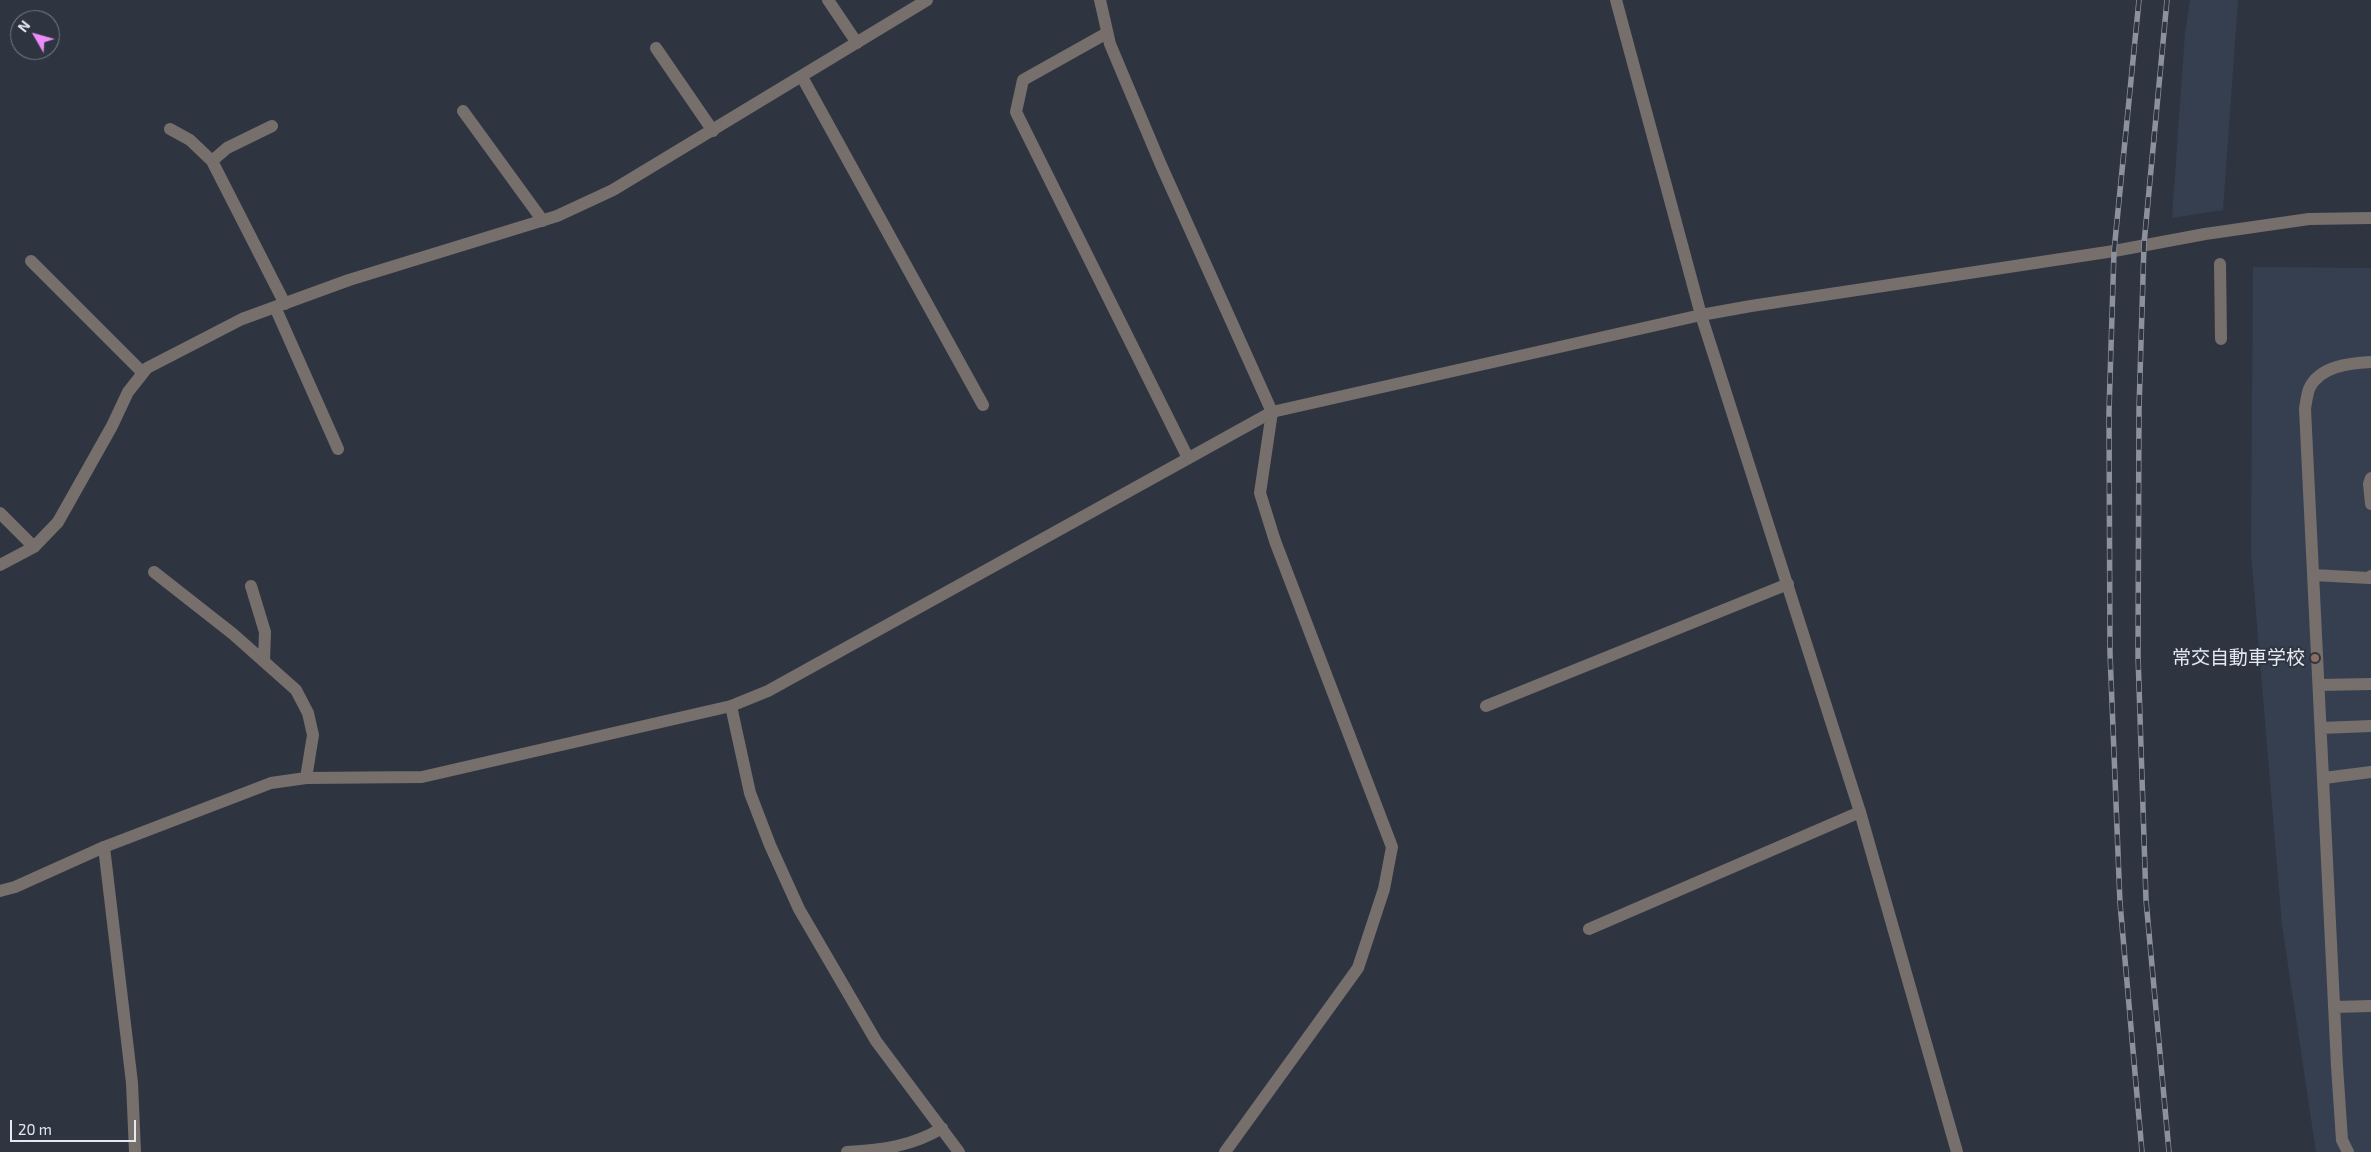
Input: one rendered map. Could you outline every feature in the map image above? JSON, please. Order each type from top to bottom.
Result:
[{"type":"street","points":[[828,0],[857,43]]},
{"type":"street","points":[[0,565],[34,547],[58,522],[112,426],[128,392],[147,368],[170,354],[242,320],[349,280],[542,221],[613,190],[927,0]]},
{"type":"street","points":[[1100,0],[1107,33],[1161,165],[1272,412],[1260,493],[1274,541],[1392,847],[1384,889],[1358,968],[1225,1152]]},
{"type":"street","points":[[1616,0],[1702,315],[1860,812],[1957,1152]]},
{"type":"street","points":[[1107,33],[1023,80],[1016,112],[1188,458]]},
{"type":"street","points":[[656,48],[713,131]]},
{"type":"street","points":[[802,77],[984,405]]},
{"type":"street","points":[[462,111],[542,221]]},
{"type":"street","points":[[212,161],[228,148],[272,126]]},
{"type":"street","points":[[170,128],[190,140],[212,161],[280,306],[338,449]]},
{"type":"street","points":[[0,891],[14,888],[104,847],[271,783],[306,778],[422,777],[731,706],[768,691],[1272,412],[1702,315],[2114,251],[2233,230],[2309,219],[2371,218]]},
{"type":"street","points":[[32,261],[143,374]]},
{"type":"street","points":[[2220,264],[2222,339]]},
{"type":"street","points":[[2348,1152],[2342,1140],[2334,1007],[2305,408],[2310,388],[2320,375],[2345,363],[2371,362]]},
{"type":"street","points":[[2371,478],[2368,484],[2371,504]]},
{"type":"street","points":[[0,513],[34,547]]},
{"type":"street","points":[[154,572],[264,661],[296,690],[308,713],[313,735],[306,778]]},
{"type":"street","points":[[2313,575],[2369,578],[2371,576]]},
{"type":"street","points":[[1486,706],[1788,584]]},
{"type":"street","points":[[251,586],[265,632],[264,661]]},
{"type":"street","points":[[2319,685],[2371,684]]},
{"type":"street","points":[[731,706],[750,793],[770,845],[799,909],[876,1041],[960,1152]]},
{"type":"street","points":[[2321,728],[2371,726]]},
{"type":"street","points":[[2324,778],[2371,772]]},
{"type":"street","points":[[1589,928],[1860,812]]},
{"type":"street","points":[[104,847],[132,1083],[135,1152]]},
{"type":"street","points":[[2334,1007],[2371,1006]]},
{"type":"street","points":[[848,1152],[905,1146],[924,1139],[942,1128]]},
{"type":"shaded area","points":[[2190,0],[2238,0],[2223,210],[2172,218],[2185,33]]},
{"type":"shaded area","name":"常交自動車学校","points":[[2253,267],[2371,268],[2371,1152],[2316,1152],[2282,925],[2251,552]]},
{"type":"railway","points":[[2139,0],[2114,251],[2109,412],[2110,653],[2120,903],[2142,1152]]},
{"type":"railway","points":[[2167,0],[2144,244],[2139,409],[2138,655],[2146,900],[2169,1152]]},
{"type":"place","name":"常交自動車学校","points":[[2315,658]]}]
